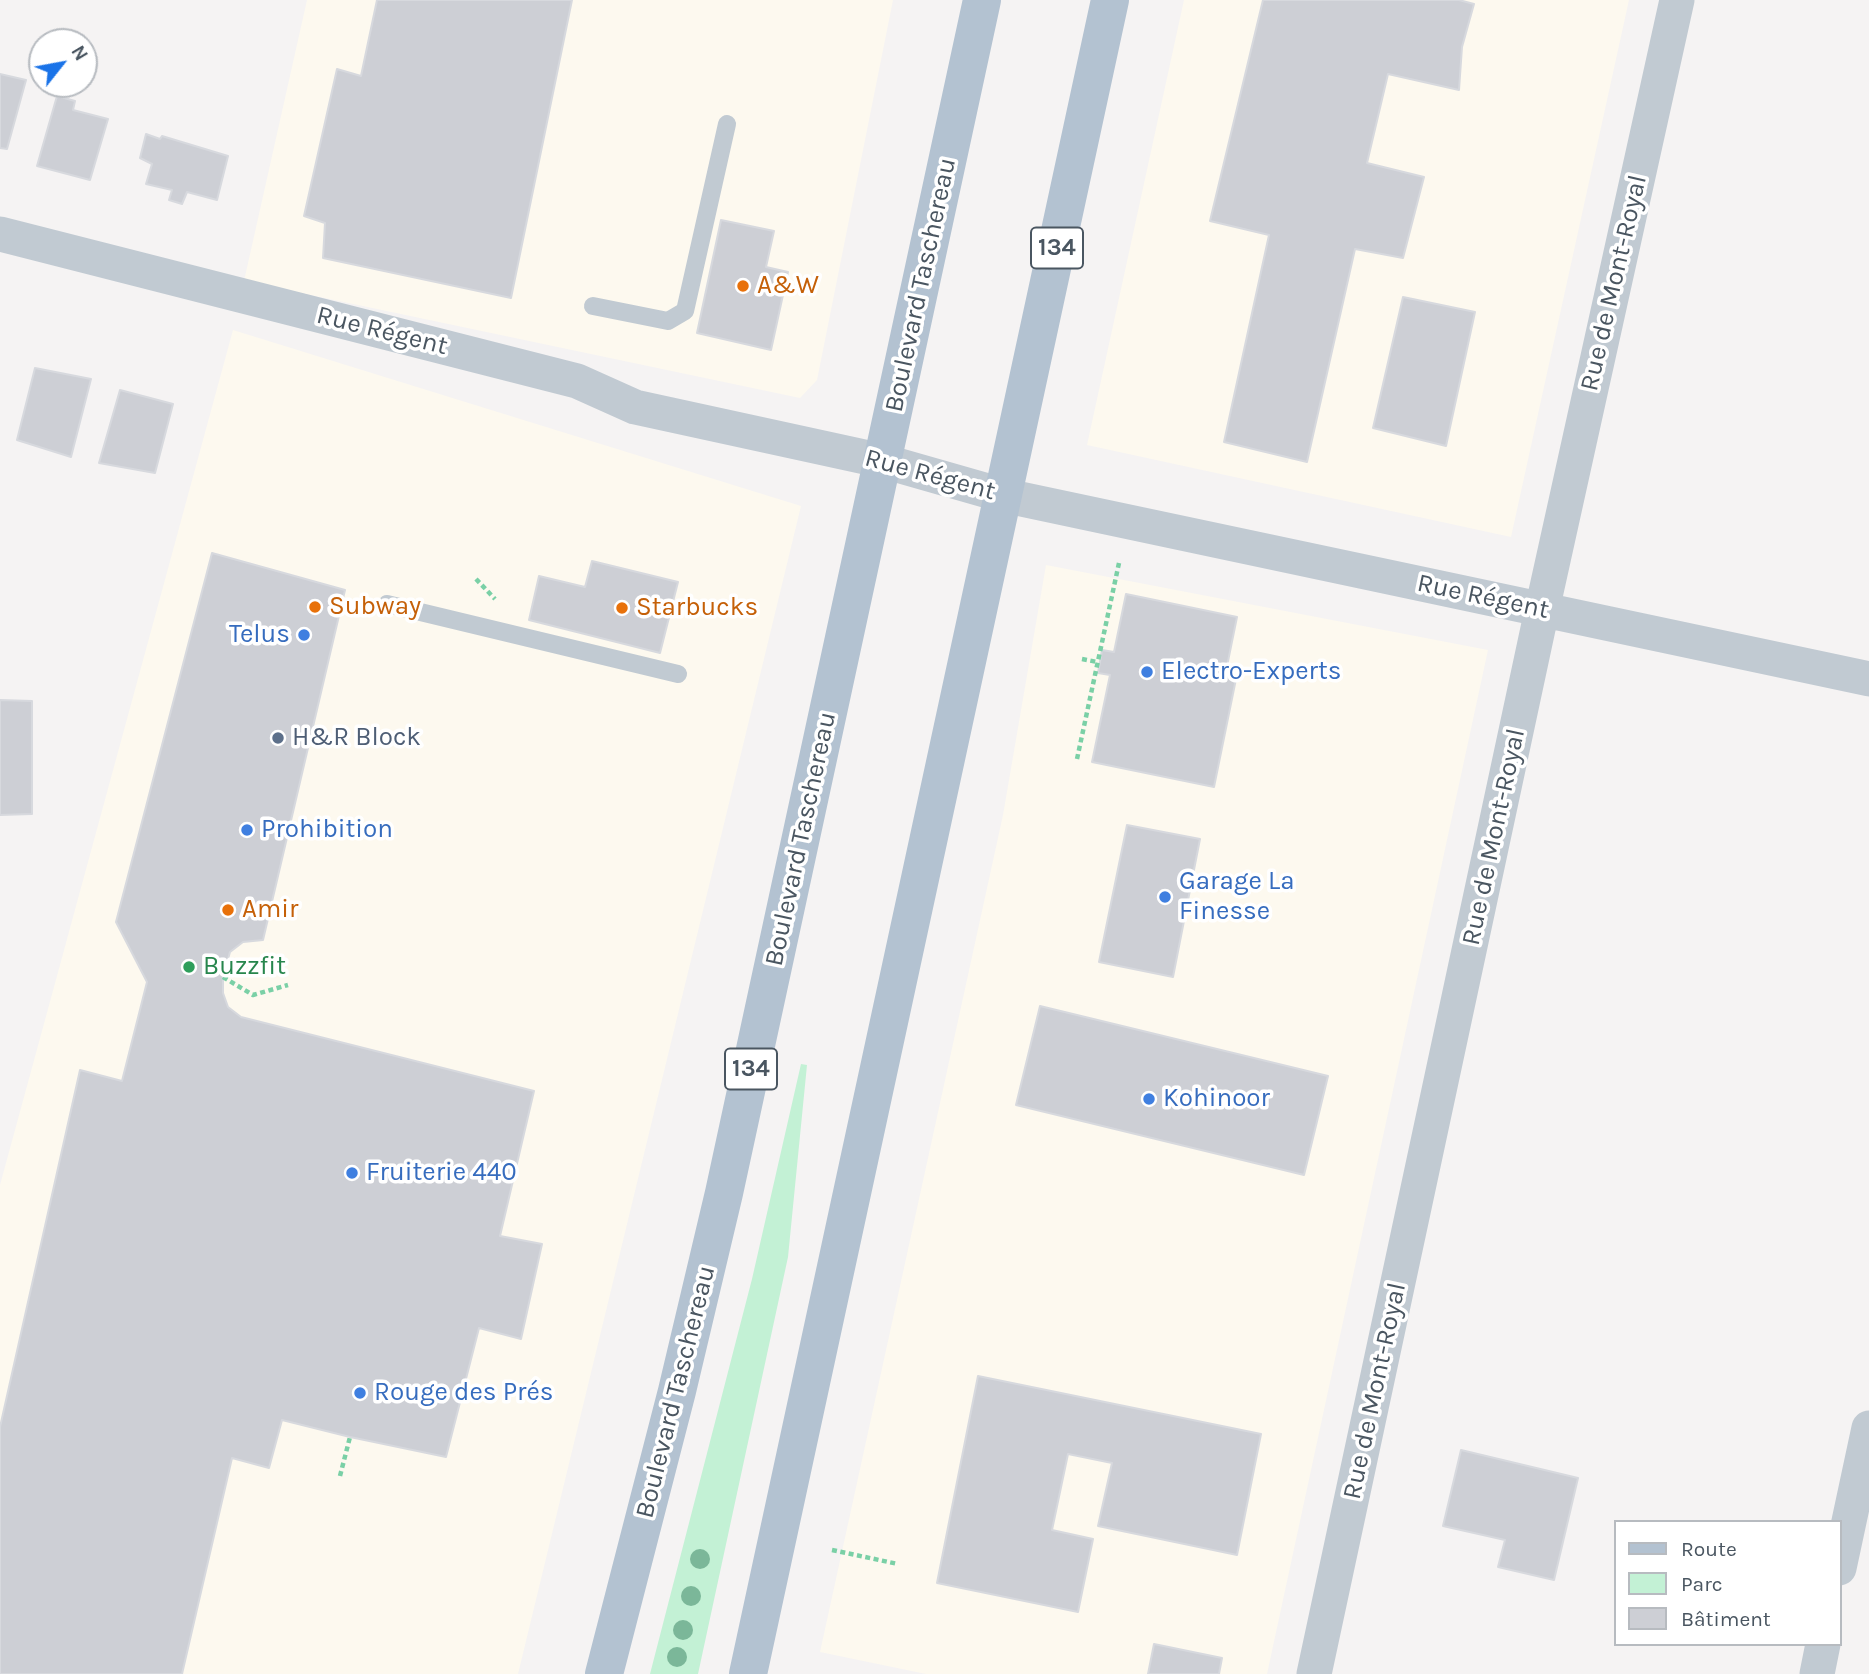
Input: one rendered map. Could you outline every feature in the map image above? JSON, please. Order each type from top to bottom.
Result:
[{"type":"main road","name":"Boulevard Taschereau","points":[[604,1674],[677,1391],[724,1193],[982,0]]},
{"type":"main road","name":"134","points":[[748,1674],[1110,0]]},
{"type":"street","name":"Rue de Mont-Royal","points":[[1314,1674],[1542,610],[1677,0]]},
{"type":"street","name":"Rue Régent","points":[[0,234],[577,381],[635,407],[883,461],[1002,495],[1869,679]]},
{"type":"street","points":[[1841,1559],[1869,1428]]},
{"type":"street","points":[[1817,1674],[1823,1646]]},
{"type":"lane","points":[[593,306],[668,321],[685,311],[727,124]]},
{"type":"lane","points":[[387,604],[678,674]]},
{"type":"path","points":[[1077,759],[1118,563]]},
{"type":"path","points":[[1082,659],[1097,662]]},
{"type":"path","points":[[223,976],[253,995],[288,985]]},
{"type":"path","points":[[340,1476],[350,1437]]},
{"type":"path","points":[[832,1550],[898,1564]]},
{"type":"shaded area","points":[[307,0],[893,0],[817,380],[800,398],[244,281]]},
{"type":"shaded area","points":[[1184,0],[1629,0],[1511,537],[1087,445]]},
{"type":"shaded area","points":[[233,330],[801,506],[518,1674],[0,1674],[0,1185]]},
{"type":"shaded area","points":[[1046,565],[1488,650],[1267,1674],[926,1674],[820,1652],[1003,815]]},
{"type":"green space","points":[[801,1064],[807,1065],[788,1257],[698,1674],[650,1674],[752,1279]]},
{"type":"building","points":[[377,0],[572,0],[511,298],[323,258],[325,223],[304,216],[337,69],[361,76]]},
{"type":"building","points":[[1263,0],[1459,0],[1474,4],[1462,47],[1459,90],[1388,74],[1367,163],[1424,177],[1403,258],[1355,249],[1307,462],[1224,442],[1269,235],[1210,221]]},
{"type":"building","points":[[0,74],[26,80],[7,149],[0,148]]},
{"type":"building","points":[[56,98],[75,101],[73,110],[108,119],[90,180],[37,166]]},
{"type":"building","points":[[146,134],[160,139],[162,136],[228,156],[217,200],[187,192],[182,204],[169,200],[172,190],[146,184],[152,164],[140,158]]},
{"type":"building","points":[[721,220],[774,231],[766,267],[788,272],[771,350],[697,333]]},
{"type":"building","points":[[1403,297],[1475,312],[1446,446],[1373,428]]},
{"type":"building","points":[[35,368],[91,379],[71,457],[17,440]]},
{"type":"building","points":[[120,390],[173,404],[155,473],[99,463]]},
{"type":"building","points":[[212,553],[345,590],[263,940],[243,942],[230,952],[223,977],[223,993],[228,1007],[241,1017],[534,1091],[500,1236],[542,1244],[521,1339],[479,1328],[446,1457],[282,1420],[269,1468],[232,1458],[182,1674],[0,1674],[0,1427],[80,1070],[122,1081],[147,982],[116,922]]},
{"type":"building","points":[[592,561],[678,582],[660,653],[529,620],[539,576],[585,587]]},
{"type":"building","points":[[1126,594],[1237,617],[1225,676],[1236,679],[1214,787],[1092,762],[1110,675],[1098,673],[1102,650],[1114,652]]},
{"type":"building","points":[[0,700],[32,701],[32,814],[0,815]]},
{"type":"building","points":[[1127,825],[1200,839],[1173,977],[1099,962]]},
{"type":"building","points":[[1040,1006],[1328,1076],[1304,1175],[1016,1105]]},
{"type":"building","points":[[978,1376],[1261,1434],[1237,1555],[1098,1526],[1112,1463],[1068,1454],[1052,1530],[1093,1539],[1078,1612],[937,1583]]},
{"type":"building","points":[[1461,1450],[1578,1478],[1554,1580],[1498,1567],[1505,1540],[1443,1526]]},
{"type":"building","points":[[1154,1644],[1222,1658],[1219,1674],[1148,1674]]},
{"type":"place","name":"A&W","points":[[743,286]]},
{"type":"place","name":"Subway","points":[[315,607]]},
{"type":"place","name":"Starbucks","points":[[622,608]]},
{"type":"place","name":"Telus","points":[[304,635]]},
{"type":"place","name":"Electro-Experts","points":[[1147,672]]},
{"type":"place","name":"H&R Block","points":[[278,738]]},
{"type":"place","name":"Prohibition","points":[[247,830]]},
{"type":"place","name":"Garage La Finesse","points":[[1165,897]]},
{"type":"place","name":"Amir","points":[[228,910]]},
{"type":"place","name":"Buzzfit","points":[[189,967]]},
{"type":"place","name":"Kohinoor","points":[[1149,1099]]},
{"type":"place","name":"Fruiterie 440","points":[[352,1173]]},
{"type":"place","name":"Rouge des Prés","points":[[360,1393]]}]
